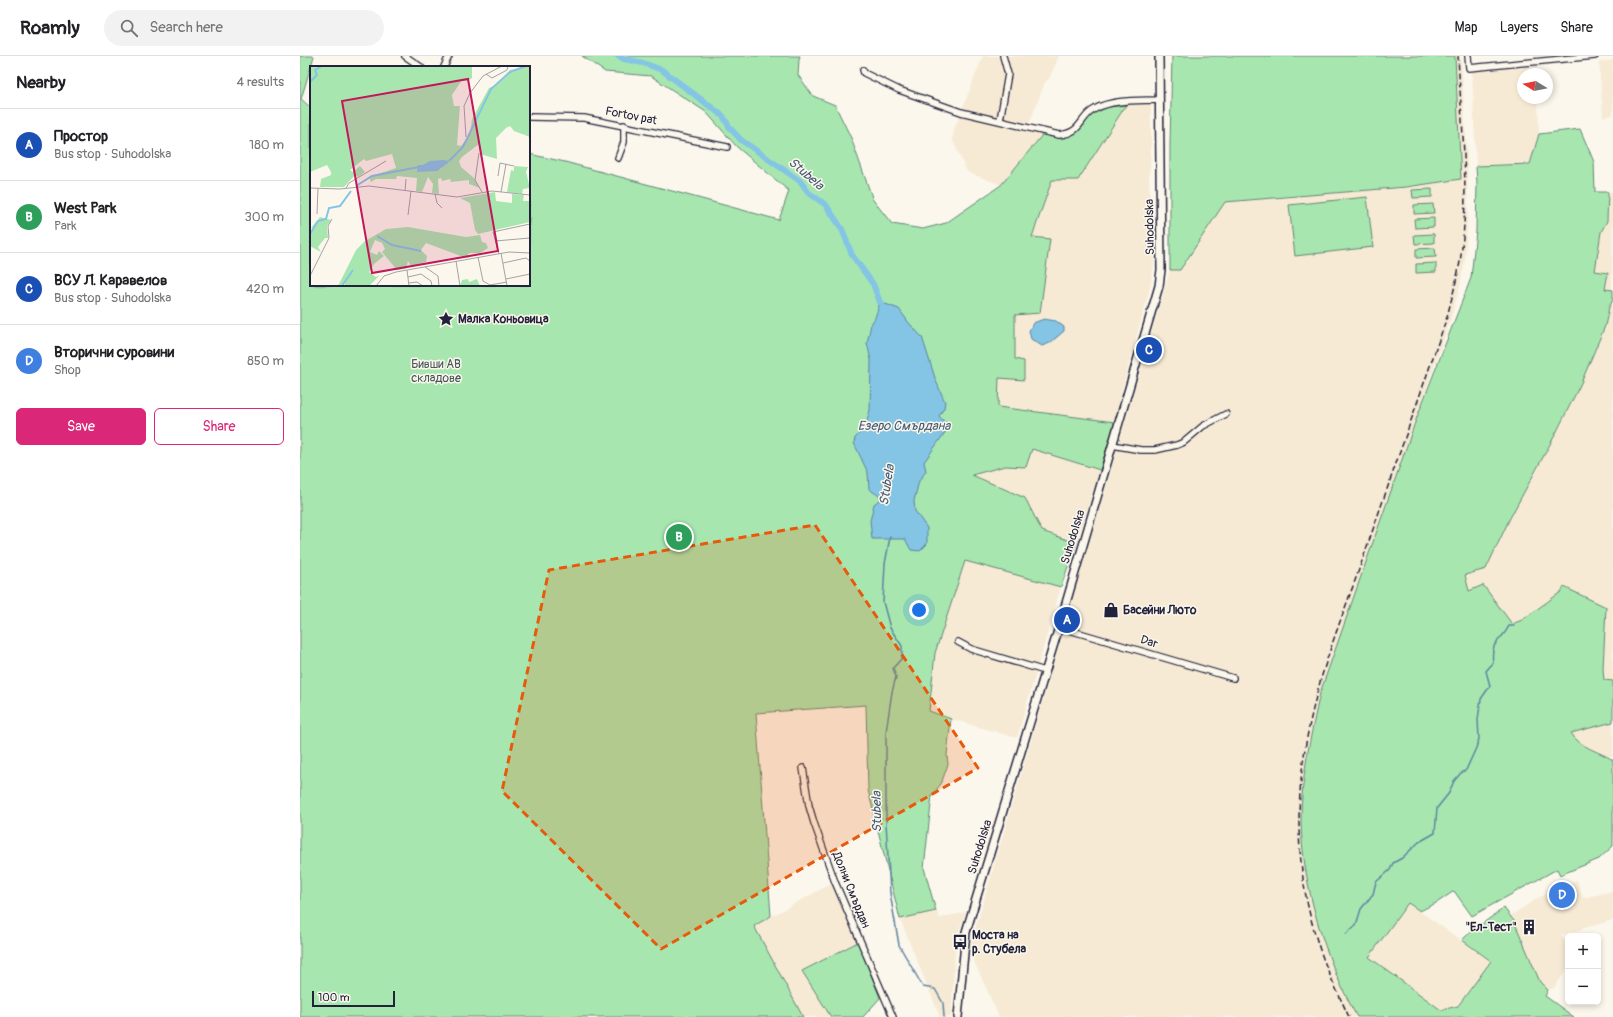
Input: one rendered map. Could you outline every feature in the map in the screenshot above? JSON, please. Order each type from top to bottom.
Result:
[{"type":"street","points":[[405,56],[420,66]]},
{"type":"street","points":[[444,66],[449,56]]},
{"type":"street","points":[[1000,120],[1008,74],[1003,56]]},
{"type":"street","name":"Suhodolska","points":[[958,1017],[966,932],[1059,627],[1152,313],[1160,275],[1159,56]]},
{"type":"street","points":[[1468,56],[1468,68],[1537,59],[1595,56]]},
{"type":"street","points":[[863,70],[864,73],[899,90],[940,105],[961,112],[1000,120],[1048,133],[1066,134],[1075,130],[1092,110],[1096,108],[1110,104],[1159,100]]},
{"type":"street","name":"Fortov pat","points":[[530,117],[584,118],[727,147]]},
{"type":"street","points":[[618,158],[624,142],[624,125]]},
{"type":"street","points":[[1112,446],[1141,450],[1155,450],[1177,444],[1184,442],[1202,426],[1226,414]]},
{"type":"street","name":"Dar","points":[[1059,627],[1233,678]]},
{"type":"street","points":[[958,642],[971,648],[1045,671]]},
{"type":"street","name":"Долни Смърдан","points":[[803,768],[809,806],[814,823],[838,889],[893,1017]]},
{"type":"highlighted area","points":[[815,525],[978,768],[661,949],[502,791],[549,570]]},
{"type":"shaded area","points":[[983,56],[1059,56],[1049,79],[1045,82],[1028,127],[1044,132],[1001,185],[967,172],[952,139],[955,127]]},
{"type":"shaded area","points":[[1455,56],[1461,56],[1467,153],[1468,213],[1465,260],[1460,286],[1451,318],[1417,417],[1320,693],[1312,728],[1303,787],[1301,820],[1305,860],[1312,899],[1325,946],[1347,999],[1357,1017],[999,1017],[969,950],[1170,270],[1180,270],[1225,202],[1406,187],[1461,179]]},
{"type":"shaded area","points":[[1613,60],[1613,115],[1603,117],[1599,62]]},
{"type":"shaded area","points":[[1517,68],[1517,104],[1538,104],[1539,134],[1530,164],[1476,166],[1472,71]]},
{"type":"shaded area","points":[[1151,102],[1151,152],[1149,181],[1154,264],[1150,288],[1120,397],[1115,422],[998,407],[999,378],[1023,380],[1015,359],[1015,315],[1040,313],[1050,239],[1032,238],[1052,180],[1078,180],[1126,105]]},
{"type":"shaded area","points":[[1608,192],[1613,192],[1612,291],[1605,290],[1595,271],[1601,232],[1607,221]]},
{"type":"shaded area","points":[[1613,300],[1613,681],[1610,681],[1604,680],[1603,669],[1606,607],[1564,587],[1561,592],[1522,620],[1512,624],[1483,586],[1469,591],[1465,575],[1486,569],[1510,518],[1581,383],[1605,326],[1609,307]]},
{"type":"shaded area","points":[[1032,449],[1100,470],[1076,543],[1042,531],[1025,498],[972,475],[1005,466],[1026,467]]},
{"type":"shaded area","points":[[965,561],[1061,587],[1017,738],[929,711],[935,653]]},
{"type":"shaded area","points":[[1613,722],[1613,756],[1608,757],[1585,746],[1574,738],[1571,733]]},
{"type":"shaded area","points":[[1577,880],[1583,898],[1613,891],[1613,920],[1561,935],[1565,940],[1565,972],[1554,988],[1548,990],[1540,982],[1510,916],[1538,898]]},
{"type":"shaded area","points":[[834,882],[858,942],[802,971],[831,1017],[803,1017],[754,926]]},
{"type":"shaded area","points":[[1408,903],[1491,961],[1458,1006],[1441,1010],[1369,957]]},
{"type":"shaded area","points":[[936,911],[940,918],[966,912],[957,936],[951,1017],[940,1017],[900,919]]},
{"type":"green space","name":"Бивши АВ складове","points":[[300,56],[314,56],[301,99],[310,107],[310,286],[530,286],[530,154],[565,162],[779,220],[789,191],[737,147],[706,112],[651,76],[605,72],[582,56],[800,56],[798,75],[813,96],[835,105],[851,138],[873,200],[892,224],[923,229],[946,223],[1001,185],[1043,134],[1059,137],[1077,131],[1094,111],[1126,105],[1078,180],[1052,180],[1032,237],[1050,239],[1040,313],[1015,315],[1015,359],[1024,361],[1024,380],[999,378],[998,407],[1115,422],[1100,470],[1032,449],[1026,467],[1005,466],[972,475],[1025,498],[1042,531],[1076,543],[1061,587],[965,561],[935,653],[929,711],[951,719],[947,755],[948,764],[941,784],[932,795],[924,868],[936,911],[900,919],[868,790],[866,705],[756,713],[771,916],[754,926],[803,1017],[300,1017]]},
{"type":"green space","points":[[1172,56],[1455,56],[1461,179],[1406,187],[1225,202],[1180,270],[1170,270]]},
{"type":"green space","points":[[1580,129],[1594,162],[1595,192],[1608,192],[1607,221],[1601,232],[1595,271],[1608,273],[1605,289],[1613,290],[1613,300],[1609,307],[1605,326],[1581,383],[1510,518],[1486,569],[1465,575],[1469,591],[1483,585],[1512,624],[1522,620],[1561,592],[1564,587],[1606,607],[1603,669],[1604,680],[1613,681],[1613,722],[1571,733],[1585,746],[1613,760],[1613,846],[1599,859],[1560,875],[1557,869],[1472,916],[1454,891],[1438,902],[1420,911],[1408,903],[1369,957],[1441,1010],[1458,1006],[1491,961],[1462,940],[1504,908],[1514,921],[1540,982],[1548,990],[1545,996],[1574,1017],[1357,1017],[1345,995],[1325,947],[1317,922],[1302,845],[1301,804],[1307,756],[1320,693],[1417,417],[1471,278],[1476,231],[1476,166],[1530,164],[1539,134]]},
{"type":"green space","points":[[1432,189],[1432,197],[1413,198],[1412,190]]},
{"type":"green space","points":[[1367,197],[1373,247],[1295,256],[1289,205]]},
{"type":"green space","points":[[1433,204],[1434,213],[1414,214],[1414,205]]},
{"type":"green space","points":[[1434,218],[1434,227],[1415,228],[1414,219]]},
{"type":"green space","points":[[1434,234],[1434,243],[1415,244],[1414,235]]},
{"type":"green space","points":[[1435,248],[1436,257],[1416,258],[1416,249]]},
{"type":"green space","points":[[1436,263],[1436,272],[1416,273],[1416,264]]},
{"type":"green space","points":[[858,942],[880,998],[863,1017],[831,1017],[802,971]]},
{"type":"water","name":"Езеро Смърдана","points":[[880,302],[899,309],[922,337],[936,381],[945,402],[944,408],[939,416],[949,427],[924,462],[926,471],[919,481],[914,501],[915,511],[927,528],[927,544],[920,551],[911,550],[905,539],[872,539],[870,521],[874,504],[882,498],[869,489],[868,473],[854,443],[855,438],[865,428],[870,410],[871,360],[867,343],[871,324],[875,318]]},
{"type":"water","points":[[1044,319],[1056,321],[1064,327],[1064,331],[1050,343],[1042,346],[1031,339],[1029,331],[1033,323]]},
{"type":"waterway","name":"Stubela","points":[[618,56],[662,70],[723,116],[730,128],[741,140],[800,181],[809,193],[826,205],[842,229],[852,255],[873,284],[880,302]]},
{"type":"waterway","name":"Stubela","points":[[890,537],[885,564],[883,602],[890,628],[902,646],[902,658],[893,668],[896,677],[892,692],[886,732],[886,822],[890,893],[899,945],[923,987],[935,989],[943,1003],[944,1017]]},
{"type":"waterway","points":[[1346,934],[1356,925],[1361,909],[1373,894],[1376,882],[1390,870],[1393,863],[1402,858],[1419,842],[1435,833],[1437,808],[1449,793],[1454,781],[1466,770],[1479,739],[1478,719],[1481,699],[1490,686],[1486,671],[1493,663],[1493,649],[1509,626],[1514,626]]},
{"type":"railway","points":[[1349,1017],[1320,950],[1311,918],[1304,885],[1300,853],[1300,790],[1309,725],[1327,659],[1447,317],[1457,279],[1464,231],[1465,206],[1464,156],[1458,56]]},
{"type":"place","name":"Малка Коньовица","points":[[446,319]]},
{"type":"place","name":"ВСУ Л. Каравелов","points":[[1149,350]]},
{"type":"place","name":"West Park","points":[[679,537]]},
{"type":"place","name":"Басейни Люто","points":[[1111,610]]},
{"type":"place","name":"Простор","points":[[1067,620]]},
{"type":"place","name":"Вторични суровини","points":[[1562,895]]},
{"type":"place","name":"\"Ел-Тест\"","points":[[1529,927]]},
{"type":"place","name":"Моста на р. Стубела","points":[[960,942]]}]
